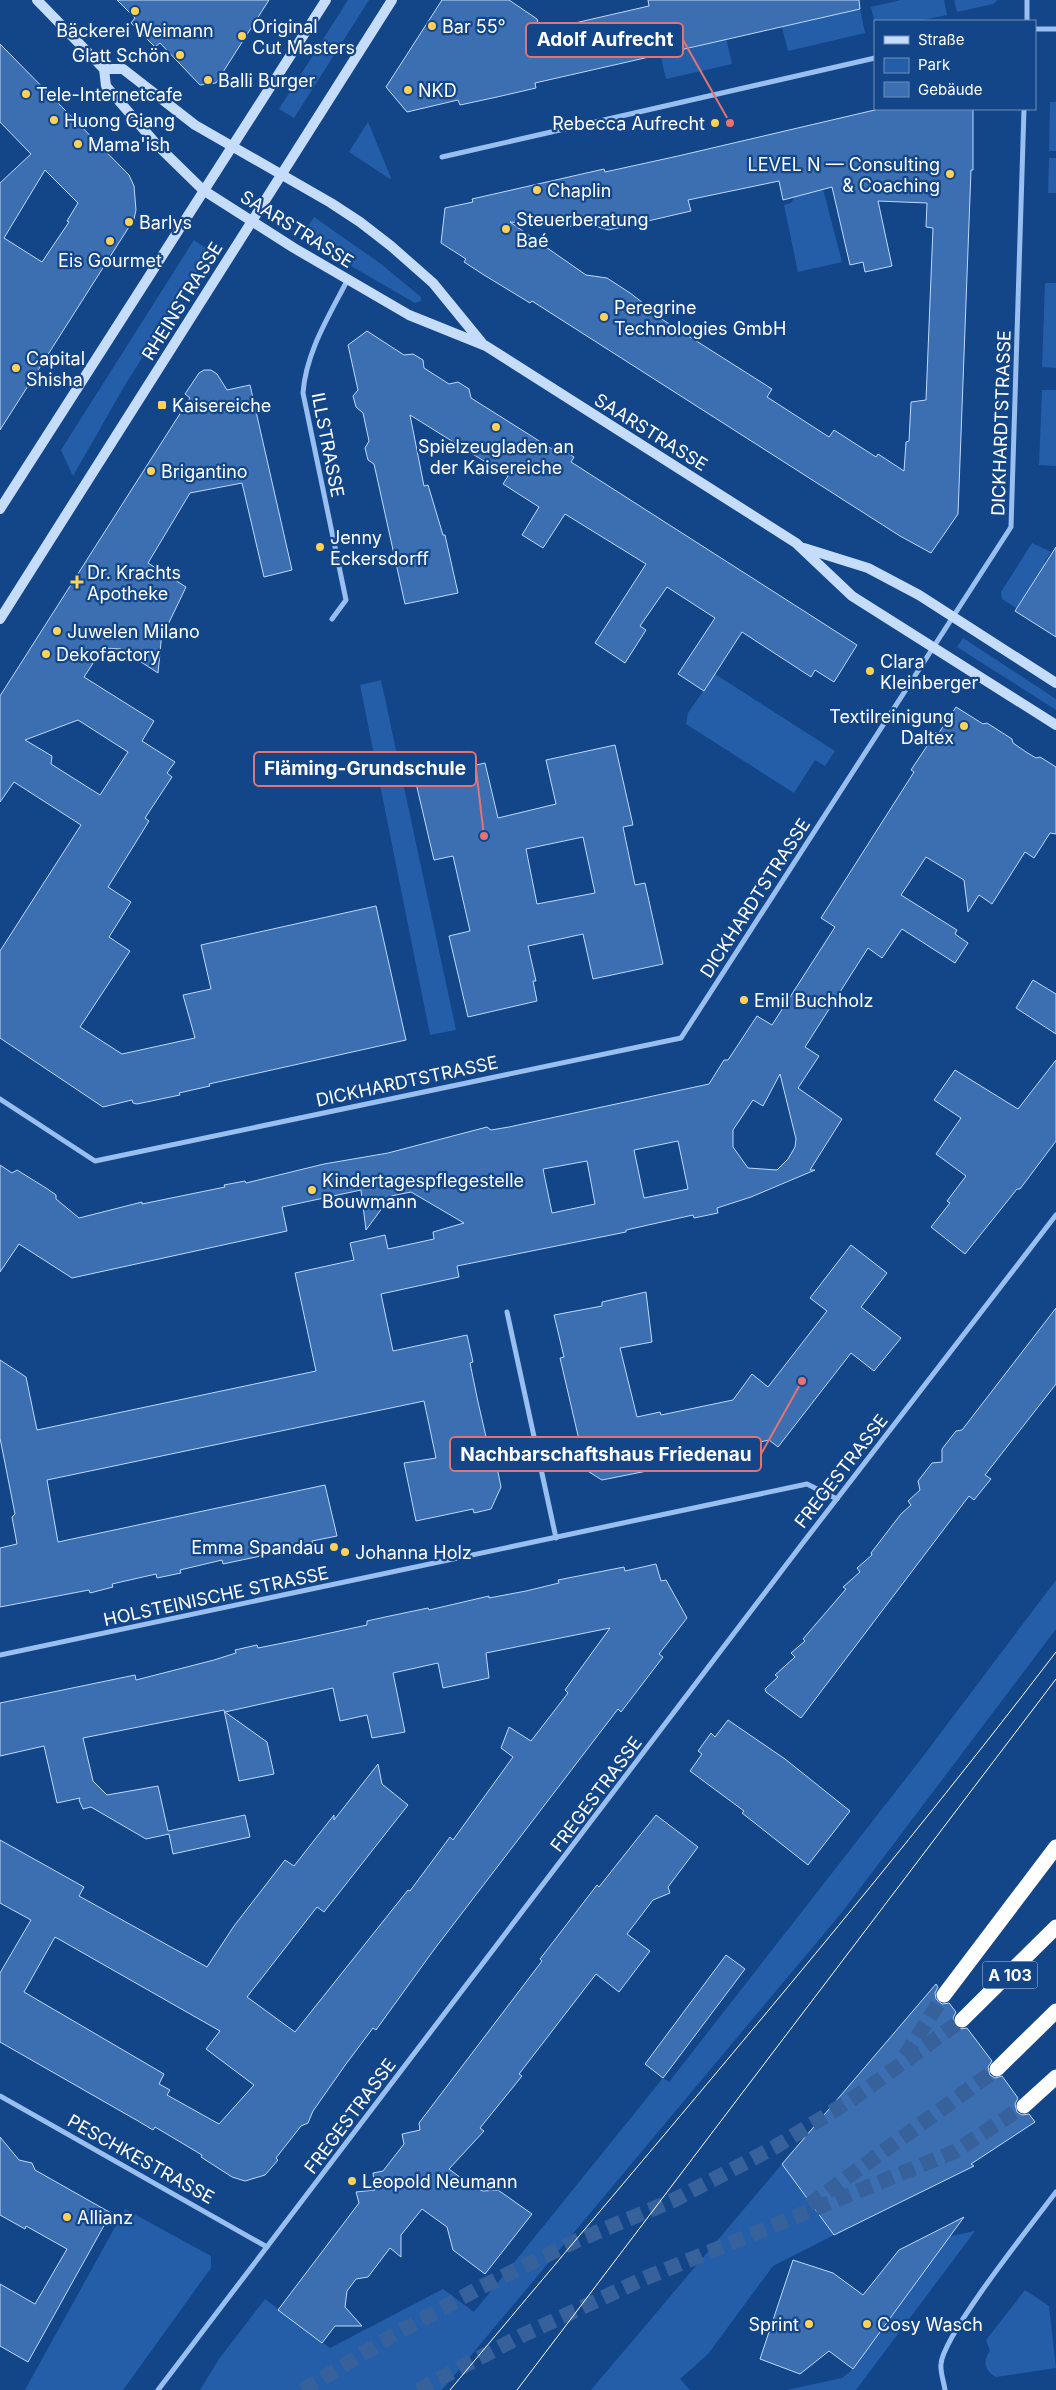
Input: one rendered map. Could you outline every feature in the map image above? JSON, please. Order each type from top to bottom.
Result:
[{"type":"highway","points":[[944,1995],[1056,1847]]},
{"type":"highway","name":"A 103","points":[[962,2020],[1056,1927]]},
{"type":"highway","points":[[997,2069],[1056,2011]]},
{"type":"highway","points":[[1024,2106],[1056,2077]]},
{"type":"main road","points":[[37,0],[104,69]]},
{"type":"main road","points":[[0,509],[326,0]]},
{"type":"main road","name":"RHEINSTRASSE","points":[[0,619],[392,0]]},
{"type":"main road","name":"SAARSTRASSE","points":[[484,345],[433,283],[391,246],[331,203],[179,113],[123,70],[104,69],[106,86],[158,146],[203,190],[409,315],[484,345],[801,547],[852,596],[1056,725]]},
{"type":"main road","name":"SAARSTRASSE","points":[[801,547],[868,568],[920,595],[1056,682]]},
{"type":"street","points":[[1027,0],[1027,20]]},
{"type":"street","points":[[1036,28],[1056,28]]},
{"type":"street","points":[[442,158],[874,58]]},
{"type":"street","name":"DICKHARDTSTRASSE","points":[[0,1100],[95,1161],[681,1038],[1012,526],[1024,110]]},
{"type":"street","name":"ILLSTRASSE","points":[[332,619],[346,600],[302,393],[304,373],[310,355],[348,279]]},
{"type":"street","name":"FREGESTRASSE","points":[[158,2390],[1056,1215]]},
{"type":"street","points":[[507,1312],[556,1538]]},
{"type":"street","name":"HOLSTEINISCHE STRASSE","points":[[0,1655],[807,1484],[837,1500]]},
{"type":"street","name":"PESCHKESTRASSE","points":[[0,2096],[268,2247]]},
{"type":"street","points":[[945,2390],[941,2363],[947,2346],[982,2292],[1056,2192]]},
{"type":"green space","points":[[348,0],[369,0],[294,118],[279,109]]},
{"type":"green space","points":[[901,0],[944,0],[947,15],[923,20],[874,20],[871,7]]},
{"type":"green space","points":[[954,0],[998,0],[993,4],[957,12]]},
{"type":"green space","points":[[860,9],[865,33],[788,51],[782,27]]},
{"type":"green space","points":[[651,14],[689,49],[726,38],[732,64],[666,79]]},
{"type":"green space","points":[[1050,102],[1056,102],[1056,151],[1049,151]]},
{"type":"green space","points":[[368,122],[391,178],[390,179],[349,152]]},
{"type":"green space","points":[[1049,158],[1056,158],[1056,193],[1048,193]]},
{"type":"green space","points":[[823,189],[842,262],[798,272],[784,205],[791,203],[794,194]]},
{"type":"green space","points":[[314,217],[381,264],[421,297],[421,301],[415,303],[301,237]]},
{"type":"green space","points":[[194,240],[210,251],[125,385],[73,476],[61,450]]},
{"type":"green space","points":[[1045,283],[1056,283],[1056,368],[1042,367]]},
{"type":"green space","points":[[1042,390],[1056,390],[1056,466],[1039,465]]},
{"type":"green space","points":[[1032,543],[1051,552],[1044,563],[1047,566],[1039,579],[1036,578],[1022,607],[1016,608],[1002,599],[1001,592]]},
{"type":"green space","points":[[963,638],[1056,699],[1056,710],[957,647]]},
{"type":"green space","points":[[715,674],[835,751],[825,766],[815,760],[794,793],[686,724],[688,713]]},
{"type":"green space","points":[[381,680],[456,1030],[430,1035],[360,685]]},
{"type":"green space","points":[[1056,1580],[1056,1629],[843,1911],[442,2390],[200,2390],[219,2359],[265,2299],[330,2348],[443,2289],[474,2312],[663,2078],[669,2082],[921,1759]]},
{"type":"green space","points":[[782,2164],[834,2235],[773,2266],[708,2354],[680,2379],[690,2390],[591,2390]]},
{"type":"green space","points":[[125,2209],[211,2256],[211,2268],[123,2390],[25,2390]]},
{"type":"green space","points":[[975,2231],[856,2390],[787,2390],[842,2378],[853,2369],[947,2239],[951,2236]]},
{"type":"green space","points":[[1025,2290],[1049,2306],[1056,2368],[996,2377],[989,2372],[986,2366],[986,2358],[990,2351],[986,2340]]},
{"type":"building","points":[[117,0],[269,0],[216,83],[200,85],[160,43],[155,47],[131,23],[135,18]]},
{"type":"building","points":[[442,0],[509,0],[537,19],[540,31],[649,6],[648,0],[859,0],[860,9],[535,83],[536,88],[497,97],[460,105],[458,100],[407,112],[386,87]]},
{"type":"building","points":[[0,44],[129,175],[134,186],[136,210],[134,219],[0,430],[0,183],[31,154],[0,122]],"holes":[[[45,170],[78,203],[67,221],[69,222],[42,262],[4,238]]]},
{"type":"building","points":[[875,110],[973,110],[973,170],[971,170],[958,514],[931,553],[900,536],[532,301],[530,303],[484,275],[464,262],[466,259],[441,243],[445,208],[473,202],[472,199],[604,169],[605,172]],"holes":[[[779,181],[783,200],[832,187],[850,265],[863,262],[865,272],[892,266],[878,201],[927,203],[926,227],[933,228],[926,400],[911,402],[909,441],[906,442],[904,471],[878,454],[876,457],[834,430],[829,437],[767,397],[772,389],[649,311],[651,309],[630,293],[607,278],[586,275],[510,222],[580,227],[579,222],[609,230],[691,211],[688,200]]]},
{"type":"building","points":[[367,331],[404,355],[413,354],[423,360],[424,368],[449,384],[458,382],[469,389],[471,398],[552,449],[555,445],[574,457],[571,462],[857,645],[834,682],[815,670],[811,677],[742,632],[704,691],[678,674],[715,618],[667,587],[640,626],[646,630],[625,663],[595,643],[646,564],[565,514],[543,548],[522,535],[539,507],[503,484],[508,476],[410,415],[424,486],[428,485],[443,535],[445,535],[458,593],[405,604],[374,464],[368,460],[365,448],[369,441],[363,413],[356,407],[353,396],[358,390],[348,345]]},
{"type":"building","points":[[204,370],[211,370],[217,374],[227,390],[250,385],[292,570],[264,577],[242,483],[190,493],[148,563],[186,587],[164,633],[162,632],[158,673],[121,649],[103,648],[84,677],[154,721],[142,741],[175,762],[167,773],[172,777],[145,818],[149,821],[108,887],[131,902],[109,937],[130,951],[80,1027],[122,1054],[195,1038],[183,995],[211,989],[201,945],[376,906],[406,1040],[209,1084],[210,1086],[179,1093],[180,1095],[137,1104],[133,1103],[132,1100],[103,1107],[0,1038],[0,951],[81,825],[14,782],[0,802],[0,696],[190,398],[185,394],[199,373]],"holes":[[[78,720],[128,752],[100,795],[51,764],[52,756],[25,740]]]},
{"type":"building","points":[[1056,547],[1056,637],[1015,611]]},
{"type":"building","points":[[956,707],[983,724],[987,723],[1012,739],[1013,743],[1036,758],[1040,757],[1056,767],[1056,834],[1050,833],[1034,858],[1025,852],[992,904],[979,895],[968,912],[964,880],[926,857],[901,895],[957,930],[955,934],[968,943],[955,963],[902,929],[882,958],[868,948],[805,1047],[819,1056],[798,1088],[842,1119],[810,1170],[815,1170],[751,1197],[717,1208],[718,1213],[694,1218],[693,1215],[626,1230],[626,1232],[457,1266],[459,1277],[381,1294],[393,1351],[467,1335],[473,1362],[470,1363],[478,1402],[493,1467],[497,1467],[501,1487],[491,1509],[474,1513],[473,1509],[416,1521],[404,1463],[436,1458],[424,1401],[47,1480],[58,1542],[325,1485],[337,1536],[312,1541],[313,1545],[223,1564],[222,1560],[180,1570],[181,1573],[157,1578],[156,1574],[112,1584],[113,1587],[90,1593],[89,1590],[0,1607],[0,1548],[17,1544],[12,1517],[15,1514],[0,1438],[0,1360],[26,1377],[37,1430],[316,1371],[295,1273],[354,1260],[350,1243],[385,1235],[388,1249],[434,1239],[433,1232],[464,1223],[411,1192],[391,1196],[366,1230],[361,1190],[282,1207],[287,1231],[72,1278],[19,1244],[0,1272],[0,1165],[12,1173],[17,1170],[46,1188],[56,1195],[56,1199],[79,1218],[142,1202],[142,1204],[225,1187],[224,1185],[245,1181],[246,1183],[324,1164],[388,1153],[487,1127],[491,1130],[509,1127],[709,1084],[724,1060],[728,1060],[757,1016],[772,1025],[835,927],[821,918],[914,772],[911,770],[936,732],[938,734]],"holes":[[[780,1074],[796,1139],[795,1147],[788,1159],[777,1170],[748,1168],[733,1147],[733,1130],[753,1100],[763,1106]],[[678,1141],[688,1189],[644,1198],[634,1150]],[[587,1161],[595,1204],[552,1213],[543,1169]]]},
{"type":"building","points":[[615,745],[633,825],[623,827],[635,885],[645,883],[663,964],[593,979],[583,934],[528,946],[536,981],[533,981],[537,1001],[468,1017],[449,936],[470,931],[453,856],[434,860],[415,779],[485,763],[498,818],[556,804],[546,760]],"holes":[[[583,837],[595,893],[537,904],[526,849]]]},
{"type":"building","points":[[1033,980],[1056,994],[1056,1034],[1016,1008]]},
{"type":"building","points":[[1056,1060],[1056,1141],[1020,1189],[1017,1189],[965,1254],[931,1227],[950,1203],[947,1201],[966,1176],[936,1154],[961,1118],[934,1100],[955,1070],[1018,1109]]},
{"type":"building","points":[[851,1245],[887,1273],[861,1307],[901,1338],[874,1371],[851,1353],[778,1447],[769,1440],[671,1462],[672,1466],[602,1480],[586,1470],[560,1358],[564,1357],[554,1315],[602,1306],[602,1302],[646,1292],[652,1342],[620,1348],[637,1417],[660,1412],[661,1415],[733,1400],[752,1374],[768,1387],[827,1311],[810,1298]]},
{"type":"building","points":[[1056,1308],[1056,1384],[985,1475],[991,1479],[974,1500],[969,1496],[801,1718],[766,1692],[765,1689],[778,1677],[775,1675],[795,1657],[791,1653],[805,1641],[803,1639],[846,1589],[843,1587],[860,1572],[857,1568],[872,1555],[871,1553],[901,1514],[911,1505],[908,1501],[920,1490],[918,1481],[932,1463],[942,1462],[942,1449],[956,1431],[962,1430]]},
{"type":"building","points":[[656,1564],[661,1581],[666,1580],[687,1618],[659,1654],[663,1657],[621,1712],[618,1709],[433,1951],[376,2030],[373,2028],[346,2064],[313,2111],[308,2123],[301,2126],[276,2158],[278,2160],[265,2175],[245,2181],[232,2177],[201,2157],[202,2155],[155,2127],[153,2130],[0,2042],[0,1973],[31,1920],[0,1903],[0,1840],[84,1887],[79,1896],[207,1967],[234,1926],[285,1860],[294,1866],[334,1815],[334,1820],[378,1764],[382,1784],[408,1805],[324,1912],[317,1907],[247,1997],[295,2032],[408,1890],[410,1891],[450,1837],[453,1840],[513,1757],[501,1748],[509,1727],[531,1741],[568,1693],[565,1690],[610,1628],[486,1653],[489,1678],[443,1688],[438,1663],[393,1673],[405,1732],[372,1738],[367,1715],[340,1721],[333,1688],[225,1712],[267,1742],[274,1774],[239,1781],[224,1710],[83,1738],[93,1781],[107,1795],[158,1786],[168,1831],[245,1815],[250,1837],[173,1854],[169,1834],[146,1839],[91,1807],[83,1809],[80,1798],[57,1803],[44,1746],[0,1756],[0,1703],[135,1675],[136,1680],[214,1660],[236,1653],[235,1650],[257,1645],[258,1648],[298,1640],[367,1625],[367,1621],[385,1617],[428,1608],[429,1610],[489,1596],[489,1598],[526,1591],[559,1583],[558,1580],[624,1567],[625,1571]],"holes":[[[55,1937],[220,2031],[206,2049],[254,2085],[219,2124],[167,2095],[170,2090],[159,2084],[164,2074],[24,1992]]]},
{"type":"building","points":[[728,1720],[785,1759],[850,1811],[808,1865],[742,1813],[744,1811],[690,1771],[702,1754],[698,1751],[711,1733],[715,1737]]},
{"type":"building","points":[[656,1815],[698,1847],[668,1887],[670,1893],[653,1900],[627,1934],[650,1951],[619,1992],[596,1974],[519,2074],[522,2076],[480,2128],[484,2131],[449,2169],[473,2187],[483,2191],[498,2190],[532,2214],[485,2274],[453,2250],[447,2227],[422,2209],[401,2235],[401,2257],[390,2248],[368,2277],[356,2279],[347,2291],[345,2307],[362,2326],[335,2326],[322,2343],[278,2310],[359,2203],[356,2192],[375,2190],[373,2173],[383,2171],[404,2144],[402,2134],[420,2130],[419,2123],[542,1961],[540,1959],[597,1885],[599,1887]]},
{"type":"building","points":[[726,1955],[745,1969],[663,2078],[645,2064]]},
{"type":"building","points":[[936,1984],[938,1987],[935,1993],[936,1999],[942,2004],[949,2003],[956,2012],[953,2018],[955,2026],[960,2029],[967,2028],[992,2061],[988,2067],[990,2075],[995,2078],[1002,2076],[1018,2098],[1015,2104],[1017,2112],[1022,2115],[1029,2114],[1035,2122],[971,2164],[974,2166],[834,2235],[782,2164]]},
{"type":"building","points":[[0,2137],[19,2160],[32,2163],[35,2170],[111,2213],[28,2362],[0,2346],[0,2284],[35,2304],[67,2249],[26,2226],[25,2229],[0,2215]]},
{"type":"building","points":[[964,2217],[853,2369],[829,2351],[800,2374],[760,2359],[793,2260],[833,2273],[863,2295],[899,2250]]},
{"type":"tunnel","points":[[905,2056],[944,1995]]},
{"type":"tunnel","points":[[303,2390],[390,2337],[481,2287],[576,2241],[674,2200],[775,2147],[851,2100],[962,2020]]},
{"type":"tunnel","points":[[809,2205],[997,2069]]},
{"type":"tunnel","points":[[418,2390],[523,2335],[643,2279],[956,2151],[1024,2106]]},
{"type":"tram line","points":[[450,2390],[909,1840],[1056,1652]]},
{"type":"tram line","points":[[517,2390],[1056,1679]]},
{"type":"place","name":"Bäckerei Weimann","points":[[135,11]]},
{"type":"place","name":"Bar 55°","points":[[432,26]]},
{"type":"place","name":"Original Cut Masters","points":[[242,36]]},
{"type":"place","name":"Glatt Schön","points":[[180,55]]},
{"type":"place","name":"Balli Burger","points":[[208,80]]},
{"type":"place","name":"NKD","points":[[408,90]]},
{"type":"place","name":"Tele-Internetcafe","points":[[26,94]]},
{"type":"place","name":"Huong Giang","points":[[54,120]]},
{"type":"place","name":"Rebecca Aufrecht","points":[[715,123]]},
{"type":"place","name":"Adolf Aufrecht","points":[[730,123]]},
{"type":"place","name":"Mama'ish","points":[[78,144]]},
{"type":"place","name":"LEVEL N — Consulting & Coaching","points":[[950,174]]},
{"type":"place","name":"Chaplin","points":[[537,190]]},
{"type":"place","name":"Barlys","points":[[129,222]]},
{"type":"place","name":"Steuerberatung Baé","points":[[506,229]]},
{"type":"place","name":"Eis Gourmet","points":[[110,241]]},
{"type":"place","name":"Peregrine Technologies GmbH","points":[[604,317]]},
{"type":"place","name":"Capital Shisha","points":[[16,368]]},
{"type":"place","name":"Kaisereiche","points":[[162,405]]},
{"type":"place","name":"Spielzeugladen an der Kaisereiche","points":[[496,427]]},
{"type":"place","name":"Brigantino","points":[[151,471]]},
{"type":"place","name":"Jenny Eckersdorff","points":[[320,547]]},
{"type":"place","name":"Dr. Krachts Apotheke","points":[[77,582]]},
{"type":"place","name":"Juwelen Milano","points":[[57,631]]},
{"type":"place","name":"Dekofactory","points":[[46,654]]},
{"type":"place","name":"Clara Kleinberger","points":[[870,671]]},
{"type":"place","name":"Textilreinigung Daltex","points":[[964,726]]},
{"type":"place","name":"Fläming-Grundschule","points":[[484,836]]},
{"type":"place","name":"Emil Buchholz","points":[[744,1000]]},
{"type":"place","name":"Kindertagespflegestelle Bouwmann","points":[[312,1190]]},
{"type":"place","name":"Nachbarschaftshaus Friedenau","points":[[802,1381]]},
{"type":"place","name":"Emma Spandau","points":[[334,1547]]},
{"type":"place","name":"Johanna Holz","points":[[345,1552]]},
{"type":"place","name":"Leopold Neumann","points":[[352,2181]]},
{"type":"place","name":"Allianz","points":[[67,2217]]},
{"type":"place","name":"Sprint","points":[[809,2324]]},
{"type":"place","name":"Cosy Wasch","points":[[867,2324]]}]
